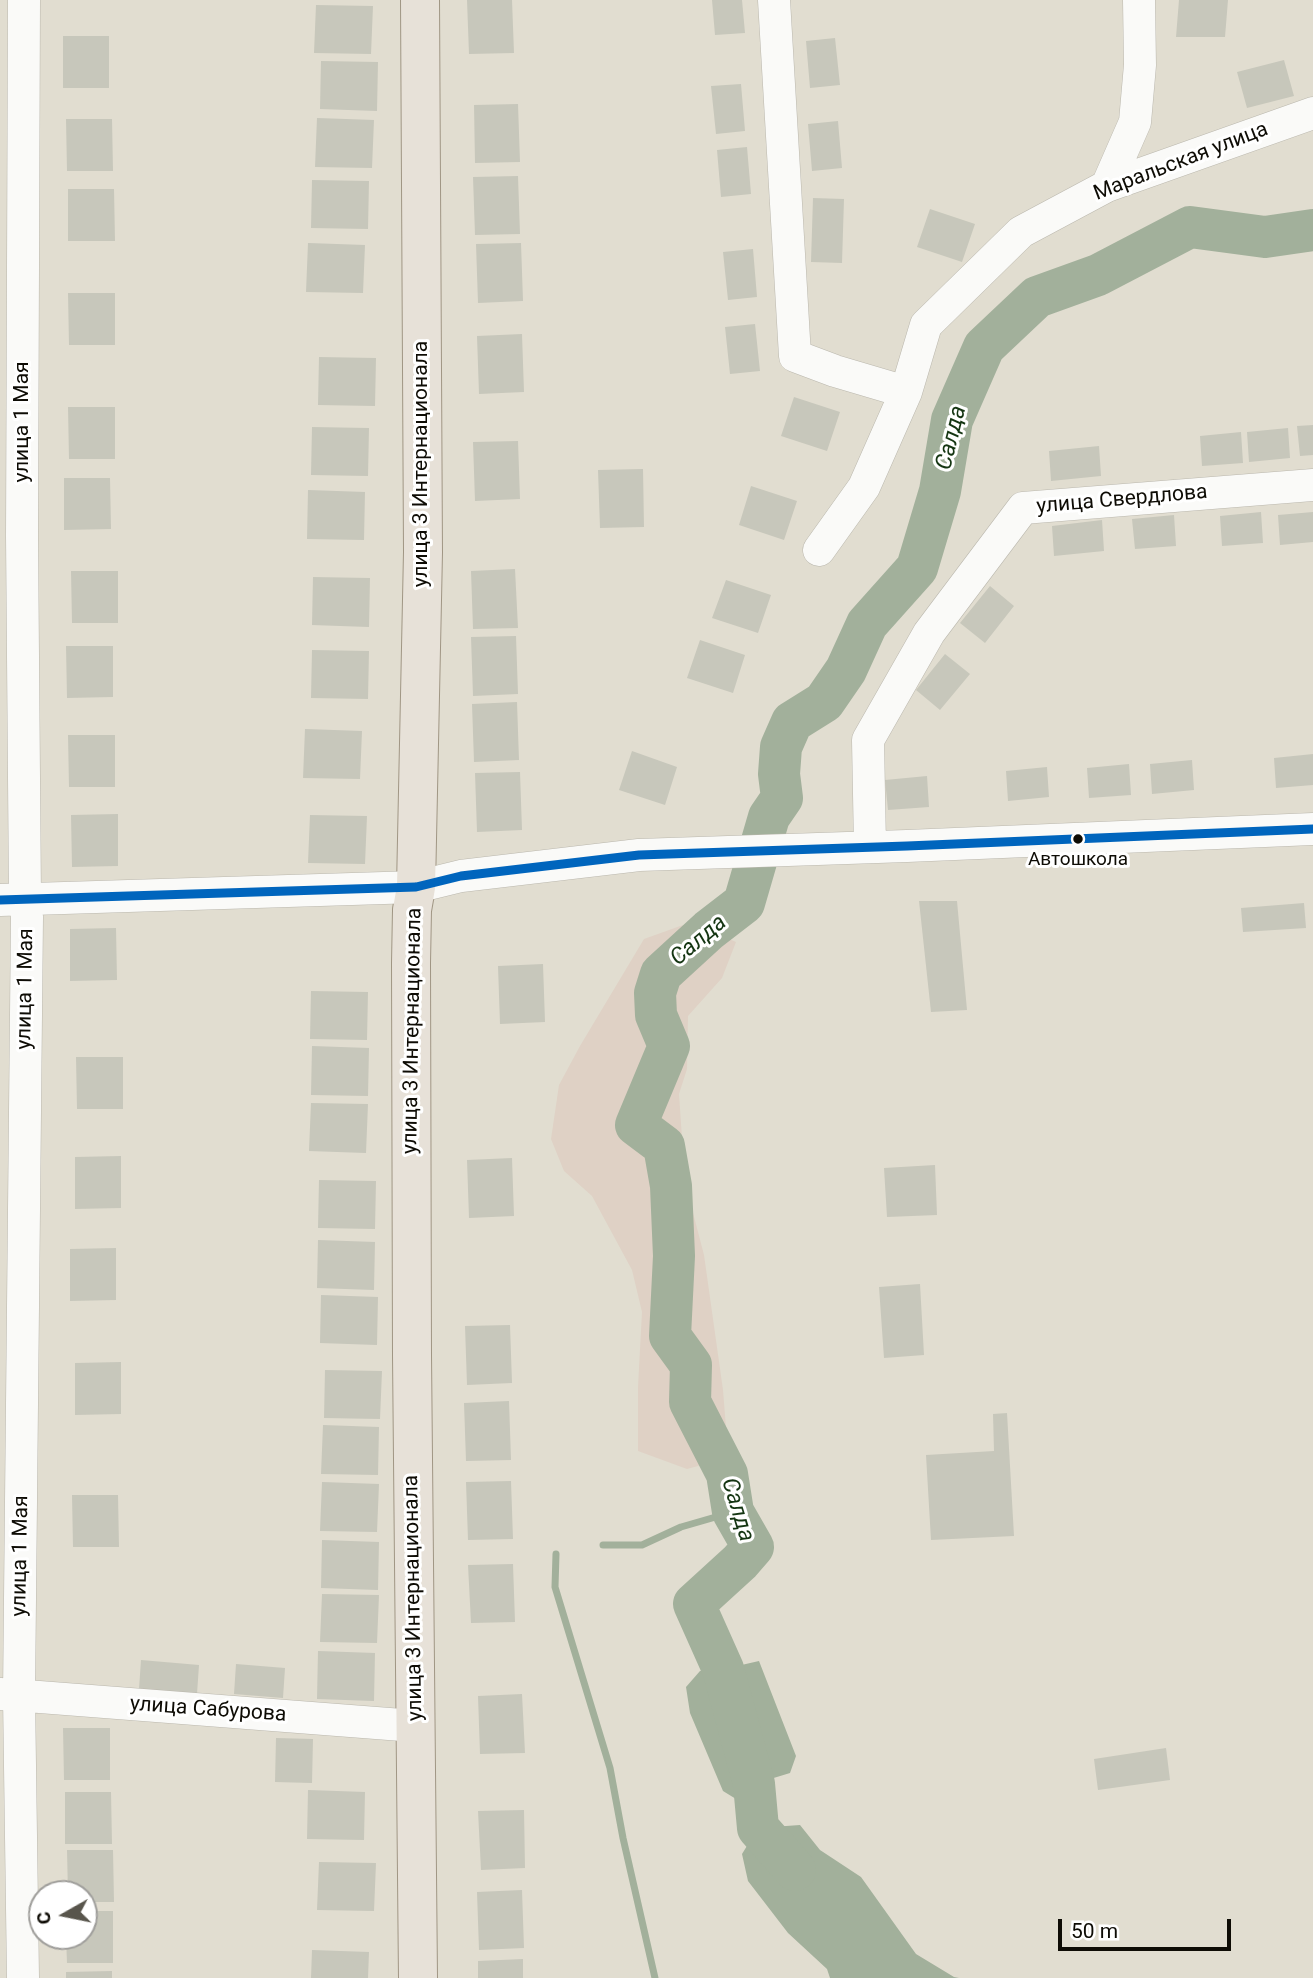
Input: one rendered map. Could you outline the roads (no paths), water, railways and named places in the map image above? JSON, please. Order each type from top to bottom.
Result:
[{"type":"main road","name":"улица 3 Интернационала","points":[[418,1978],[411,963],[412,910],[416,887],[423,552],[420,0]]},
{"type":"street","name":"улица 1 Мая","points":[[23,1978],[10,1695],[27,917],[13,900],[22,534],[24,0]]},
{"type":"street","points":[[774,0],[795,356],[906,392]]},
{"type":"street","points":[[1107,186],[1135,122],[1140,65],[1139,0]]},
{"type":"street","name":"Маральская улица","points":[[819,550],[864,487],[906,392],[926,325],[1021,232],[1107,186],[1313,113]]},
{"type":"street","name":"улица Свердлова","points":[[870,848],[868,740],[929,633],[1023,508],[1313,485]]},
{"type":"street","points":[[13,900],[416,887],[461,876],[639,855],[1313,829]]},
{"type":"street","name":"улица Сабурова","points":[[10,1695],[415,1726]]},
{"type":"waterway","name":"Салда","points":[[795,1870],[758,1828],[754,1784],[723,1669],[694,1604],[753,1547],[733,1512],[727,1474],[690,1402],[691,1365],[670,1336],[674,1256],[671,1186],[664,1146],[636,1125],[669,1046],[656,1015],[655,993],[661,974],[709,930],[744,903],[769,817],[782,798],[779,774],[781,747],[792,722],[824,702],[846,670],[867,624],[917,568],[940,491],[952,420],[984,347],[1037,297],[1098,275],[1190,227],[1265,237],[1313,230]]},
{"type":"waterway","points":[[603,1545],[642,1545],[681,1527],[733,1512]]},
{"type":"waterway","points":[[556,1554],[555,1587],[610,1768],[655,1978]]},
{"type":"place","name":"Автошкола","points":[[1078,839]]}]
